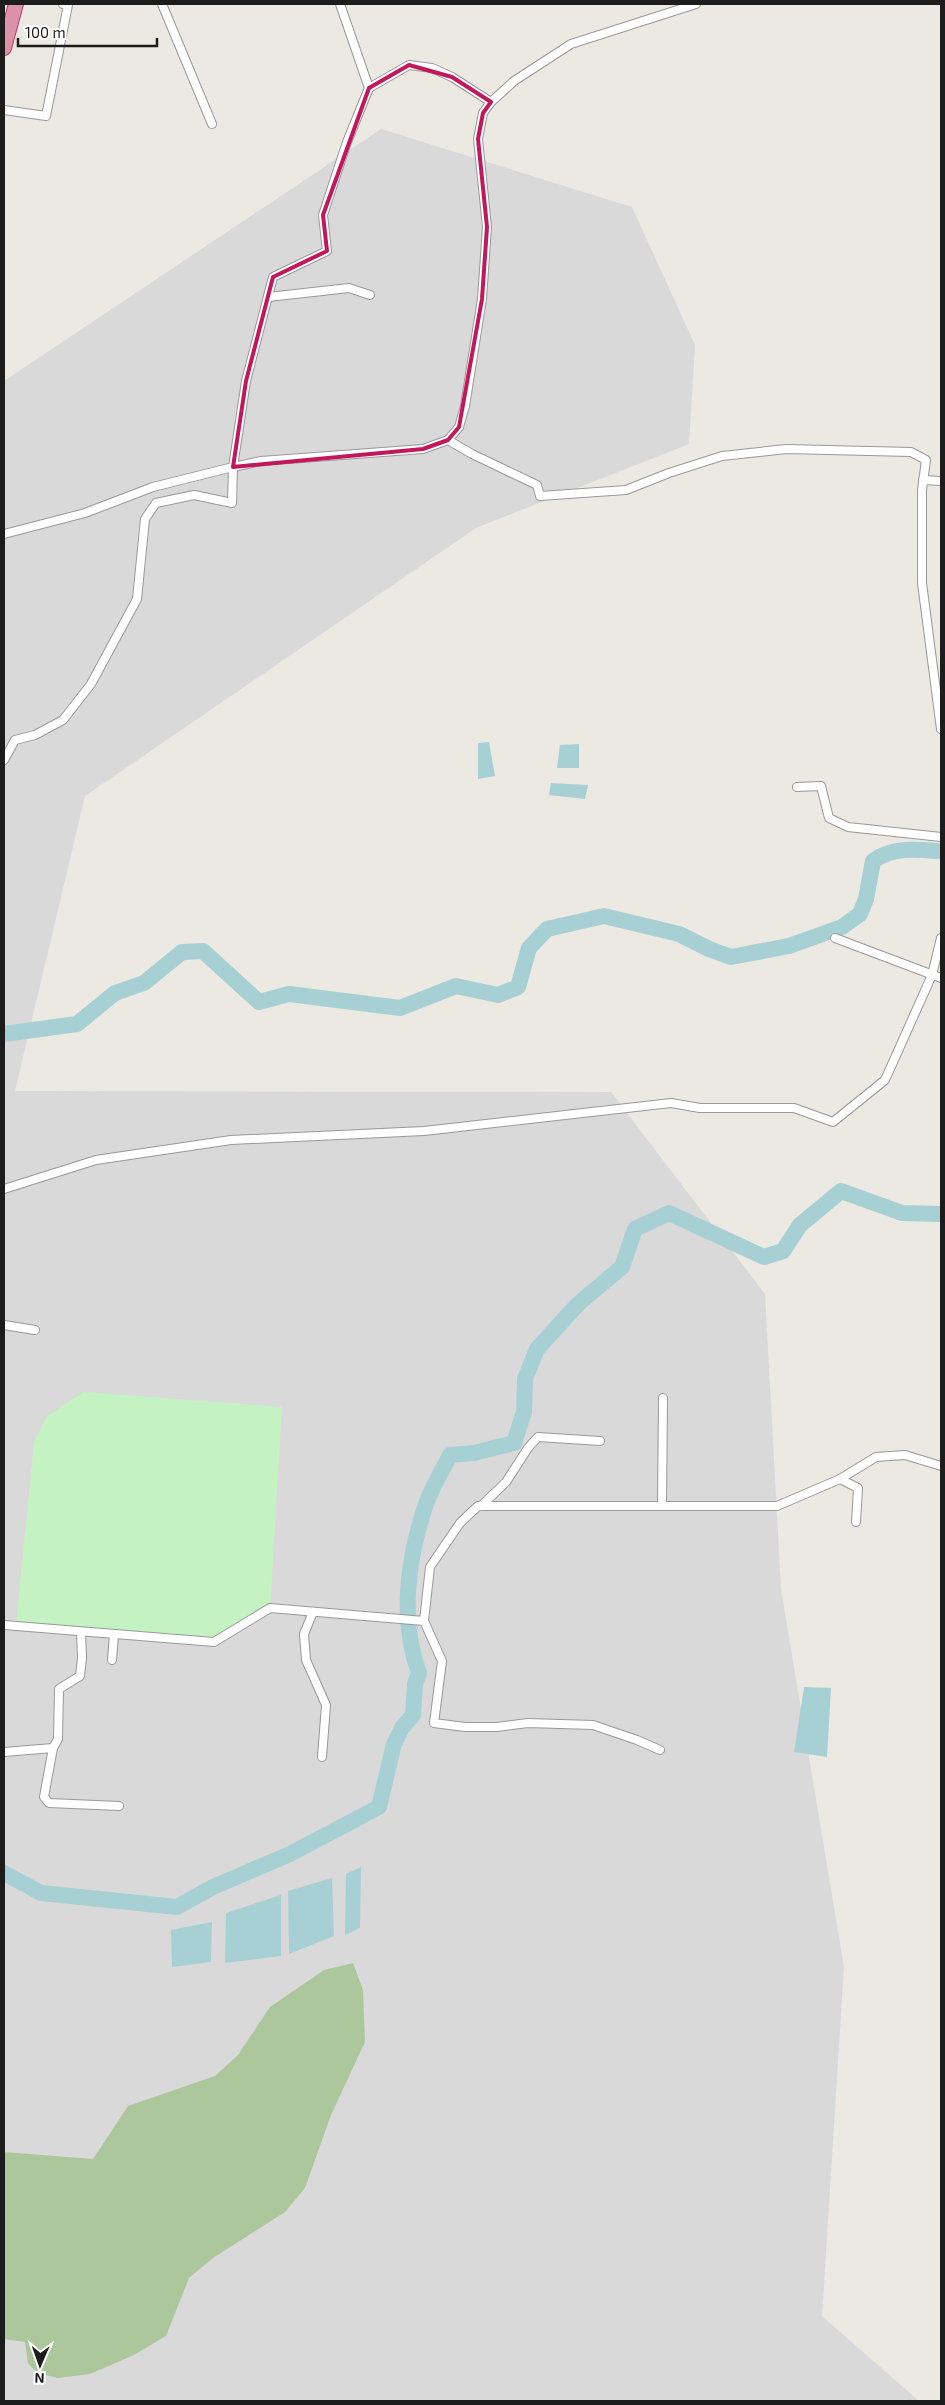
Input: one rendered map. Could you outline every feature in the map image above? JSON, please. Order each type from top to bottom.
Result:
[{"type":"highway","points":[[4,48],[16,4]]},
{"type":"street","points":[[4,110],[46,116],[68,5],[63,4]]},
{"type":"street","points":[[162,4],[212,124]]},
{"type":"street","points":[[340,4],[369,88]]},
{"type":"street","points":[[4,534],[84,513],[153,487],[261,461],[422,449],[448,440],[459,427],[466,406],[482,299],[487,227],[478,139],[483,113],[491,102],[514,81],[571,44],[696,4]]},
{"type":"street","points":[[4,760],[15,740],[35,735],[63,720],[91,684],[137,599],[145,519],[156,503],[194,495],[232,503],[233,467],[246,381],[273,277],[327,251],[323,216],[347,142],[369,88],[409,65],[432,68],[452,77],[491,102]]},
{"type":"street","points":[[268,297],[349,288],[370,295]]},
{"type":"street","points":[[448,440],[472,454],[537,484],[540,496],[626,490],[669,473],[722,456],[786,449],[911,452],[926,460],[923,480],[922,583],[941,730]]},
{"type":"street","points":[[923,480],[941,481]]},
{"type":"street","points":[[797,787],[821,786],[829,818],[848,828],[941,837]]},
{"type":"street","points":[[836,938],[941,978]]},
{"type":"street","points":[[4,1189],[96,1160],[231,1140],[424,1131],[671,1103],[700,1108],[794,1108],[833,1122],[885,1080],[932,975],[941,938]]},
{"type":"street","points":[[4,1325],[34,1330]]},
{"type":"street","points":[[662,1506],[663,1398]]},
{"type":"street","points":[[600,1441],[538,1437],[528,1448],[506,1482],[460,1523],[430,1567],[424,1621],[442,1661],[434,1723],[465,1727],[497,1727],[528,1723],[593,1725],[660,1750]]},
{"type":"street","points":[[481,1506],[776,1506],[840,1479],[876,1457],[905,1455],[941,1466]]},
{"type":"street","points":[[840,1479],[858,1488],[856,1522]]},
{"type":"street","points":[[4,1625],[214,1642],[270,1608],[424,1621]]},
{"type":"street","points":[[313,1612],[304,1634],[304,1643],[306,1660],[326,1705],[322,1757]]},
{"type":"street","points":[[81,1632],[82,1658],[80,1676],[59,1689],[58,1739],[53,1748],[44,1797],[49,1803],[119,1806]]},
{"type":"street","points":[[112,1660],[114,1634]]},
{"type":"street","points":[[4,1752],[53,1748]]},
{"type":"highlighted area","points":[[409,65],[452,77],[491,102],[483,113],[478,139],[487,227],[482,299],[459,427],[448,440],[423,449],[233,467],[246,381],[273,277],[327,251],[323,215],[369,88]]},
{"type":"shaded area","points":[[381,129],[632,207],[695,345],[689,444],[476,528],[85,796],[15,1091],[611,1092],[765,1294],[781,1589],[844,1967],[822,2316],[919,2401],[4,2401],[4,381]]},
{"type":"green space","points":[[83,1392],[282,1407],[270,1608],[214,1642],[16,1626],[34,1443],[46,1417]]},
{"type":"green space","points":[[353,1963],[363,1990],[365,2042],[331,2115],[305,2188],[285,2212],[213,2258],[189,2278],[166,2336],[134,2355],[90,2374],[58,2378],[37,2373],[28,2363],[25,2342],[4,2339],[4,2152],[93,2159],[128,2106],[215,2076],[238,2055],[270,2007],[324,1970]]},
{"type":"water","points":[[489,742],[495,776],[478,779],[478,743]]},
{"type":"water","points":[[579,744],[579,768],[557,768],[560,745]]},
{"type":"water","points":[[551,783],[588,785],[585,799],[549,795]]},
{"type":"water","points":[[804,1687],[831,1688],[827,1757],[794,1752]]},
{"type":"water","points":[[361,1867],[360,1928],[345,1935],[346,1874]]},
{"type":"water","points":[[332,1878],[334,1936],[289,1954],[288,1891]]},
{"type":"water","points":[[281,1895],[281,1956],[225,1963],[226,1913]]},
{"type":"water","points":[[212,1922],[211,1962],[172,1967],[171,1930]]},
{"type":"waterway","points":[[4,1034],[77,1024],[115,993],[144,983],[182,952],[203,951],[259,1002],[289,994],[400,1008],[456,986],[498,995],[518,987],[529,948],[547,929],[604,916],[679,934],[709,949],[731,957],[789,946],[842,927],[860,914],[866,899],[873,861],[880,856],[904,850],[937,851]]},
{"type":"waterway","points":[[4,1873],[41,1893],[177,1907],[213,1887],[290,1854],[379,1807],[394,1744],[402,1728],[413,1715],[415,1684],[419,1673],[409,1631],[408,1588],[414,1545],[431,1491],[450,1455],[474,1453],[514,1443],[524,1412],[525,1379],[537,1349],[578,1304],[622,1267],[635,1229],[669,1213],[764,1257],[783,1251],[800,1225],[841,1191],[902,1213],[941,1214]]}]
